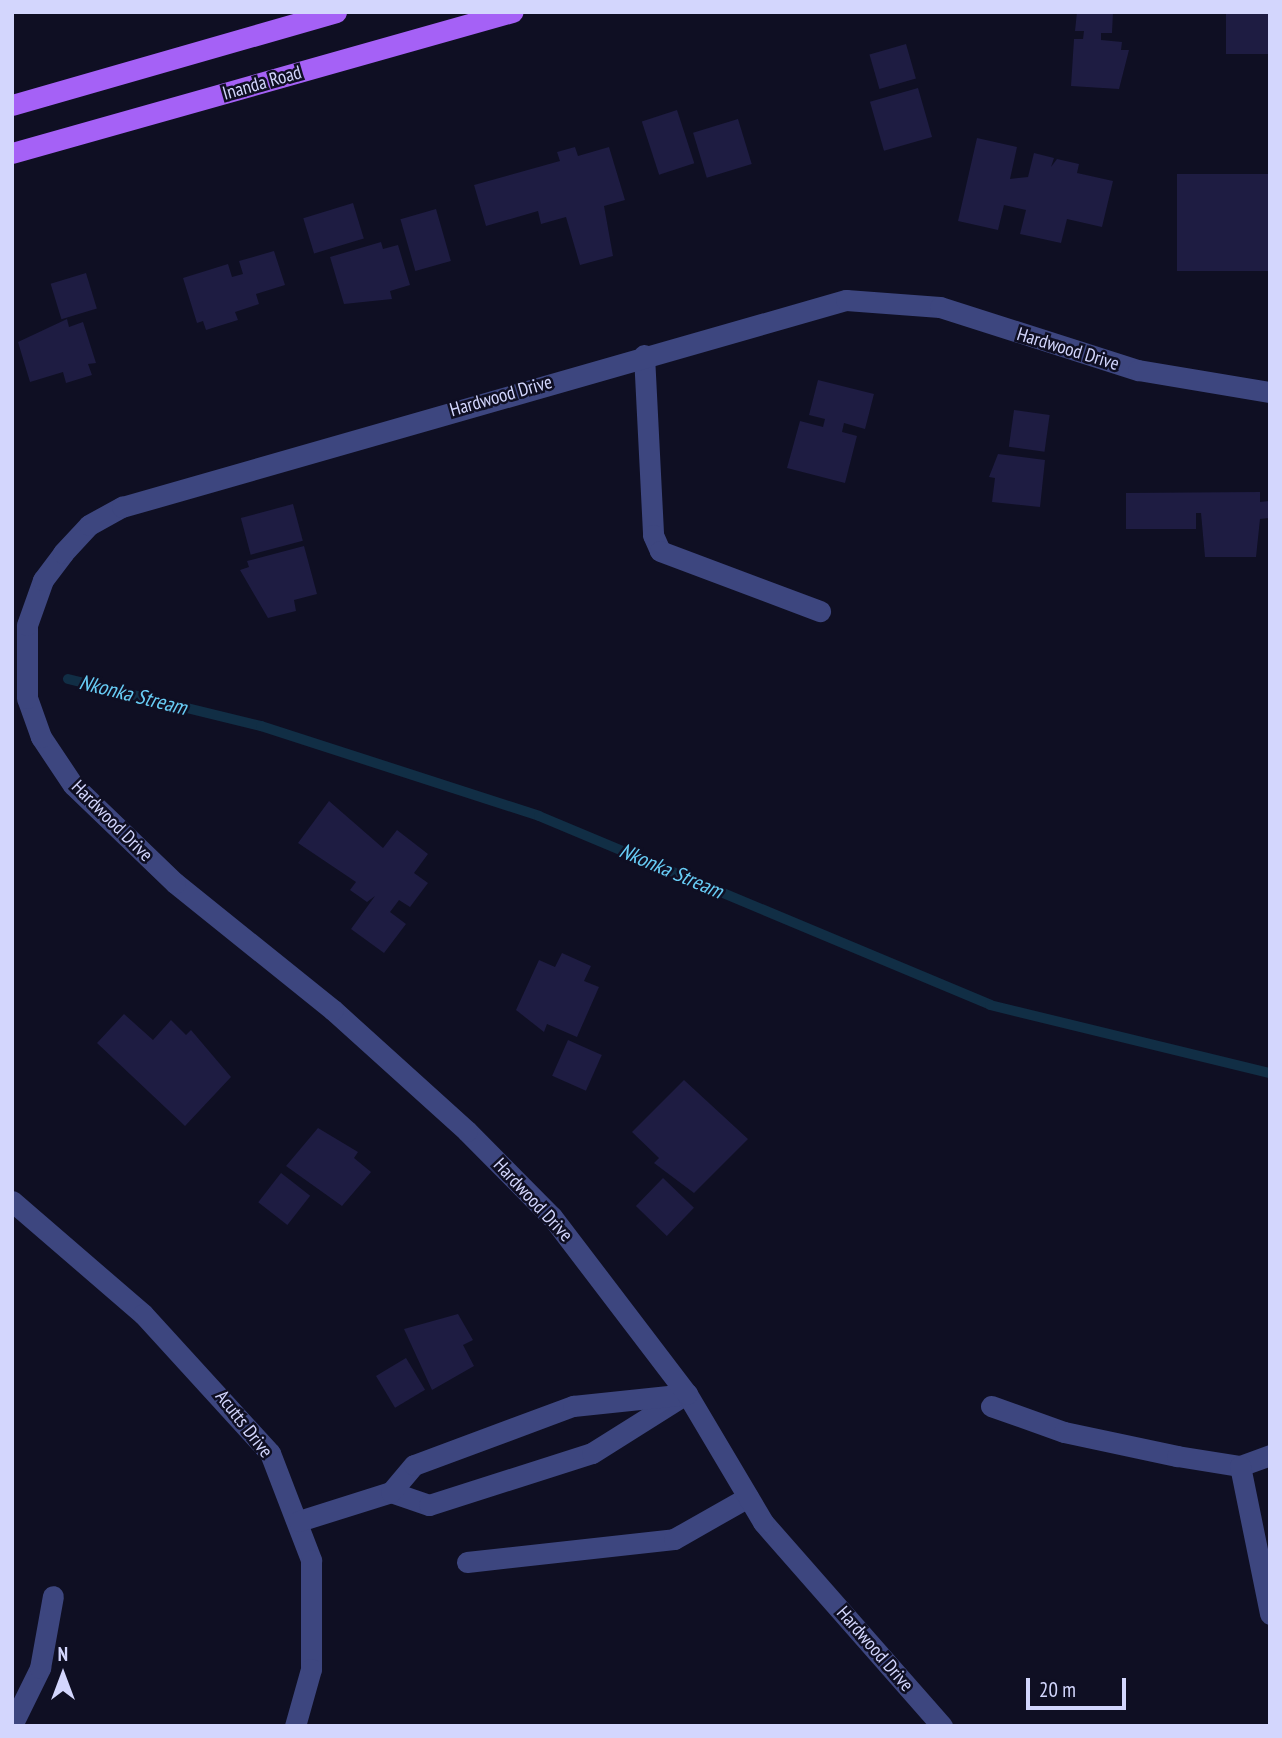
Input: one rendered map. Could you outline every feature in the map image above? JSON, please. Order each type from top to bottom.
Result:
[{"type":"main road","points":[[12,105],[336,12]]},
{"type":"main road","name":"Inanda Road","points":[[12,153],[512,12]]},
{"type":"street","name":"Hardwood Drive","points":[[942,1726],[763,1522],[687,1394],[569,1238],[467,1131],[333,1010],[175,883],[73,785],[41,737],[27,698],[23,657],[43,580],[89,525],[122,507],[806,308],[895,300],[940,307],[1138,370],[1270,392]]},
{"type":"street","points":[[644,355],[653,535],[660,551],[820,611]]},
{"type":"street","name":"Acutts Drive","points":[[12,1201],[143,1314],[216,1388],[270,1453],[299,1521],[310,1560],[314,1619],[310,1669],[295,1726]]},
{"type":"street","points":[[391,1492],[429,1505],[592,1453],[687,1394]]},
{"type":"street","points":[[299,1521],[391,1492],[414,1465],[573,1406],[687,1394]]},
{"type":"street","points":[[991,1406],[1064,1432],[1240,1466],[1270,1455]]},
{"type":"street","points":[[1240,1466],[1270,1614]]},
{"type":"street","points":[[467,1563],[665,1541],[748,1497]]},
{"type":"street","points":[[12,1725],[40,1668],[52,1596]]},
{"type":"building","points":[[1077,12],[1113,12],[1112,33],[1101,33],[1101,40],[1122,42],[1121,50],[1129,50],[1119,89],[1071,86],[1074,39],[1083,39],[1084,31],[1075,31]]},
{"type":"building","points":[[1226,12],[1270,12],[1270,54],[1226,54]]},
{"type":"building","points":[[906,44],[916,79],[879,89],[869,54]]},
{"type":"building","points":[[918,88],[932,137],[884,151],[870,102]]},
{"type":"building","points":[[677,110],[694,163],[659,175],[642,121]]},
{"type":"building","points":[[738,119],[752,164],[707,178],[693,133]]},
{"type":"building","points":[[977,138],[1017,147],[1010,179],[1028,177],[1034,153],[1054,158],[1051,167],[1057,159],[1079,164],[1077,173],[1113,181],[1102,227],[1067,219],[1061,243],[1020,234],[1026,210],[1004,205],[998,230],[958,221]]},
{"type":"building","points":[[575,147],[578,156],[609,147],[625,200],[604,206],[613,256],[580,265],[566,217],[541,224],[538,211],[486,226],[474,185],[560,161],[557,152]]},
{"type":"building","points":[[1177,174],[1270,174],[1270,271],[1177,271]]},
{"type":"building","points":[[353,203],[364,238],[314,254],[303,218]]},
{"type":"building","points":[[436,209],[451,261],[415,271],[400,219]]},
{"type":"building","points":[[381,242],[383,249],[398,245],[410,285],[390,291],[392,299],[344,304],[330,257]]},
{"type":"building","points":[[274,251],[285,285],[256,294],[259,304],[235,312],[238,320],[206,330],[203,321],[197,323],[183,278],[228,264],[232,277],[243,274],[239,261]]},
{"type":"building","points":[[86,273],[97,308],[61,319],[51,284]]},
{"type":"building","points":[[67,319],[69,327],[83,322],[96,363],[88,364],[92,375],[66,383],[63,372],[30,382],[18,342]]},
{"type":"building","points":[[818,380],[874,394],[865,429],[844,423],[842,432],[857,436],[845,483],[787,468],[800,421],[823,427],[825,419],[809,415]]},
{"type":"building","points":[[1014,410],[1050,415],[1045,452],[1009,447]]},
{"type":"building","points":[[998,454],[1045,460],[1040,507],[992,502],[995,478],[989,477]]},
{"type":"building","points":[[1260,492],[1260,502],[1269,501],[1269,518],[1260,519],[1256,557],[1205,557],[1201,513],[1196,513],[1196,529],[1126,529],[1126,493]]},
{"type":"building","points":[[293,504],[303,541],[251,555],[241,518]]},
{"type":"building","points":[[304,546],[317,594],[294,600],[296,611],[268,618],[240,570],[249,567],[247,561]]},
{"type":"building","points":[[329,801],[383,848],[397,830],[428,854],[414,873],[428,883],[410,907],[399,900],[390,912],[406,924],[384,953],[351,929],[375,896],[367,902],[350,890],[356,882],[298,843]]},
{"type":"building","points":[[562,953],[591,966],[584,981],[599,987],[577,1037],[547,1024],[544,1032],[516,1010],[539,960],[555,967]]},
{"type":"building","points":[[124,1014],[153,1040],[171,1020],[186,1035],[191,1030],[231,1077],[185,1126],[97,1043]]},
{"type":"building","points":[[568,1040],[602,1055],[586,1091],[552,1076]]},
{"type":"building","points":[[684,1080],[748,1139],[694,1193],[654,1163],[659,1158],[632,1132]]},
{"type":"building","points":[[318,1128],[358,1152],[354,1158],[371,1172],[342,1206],[286,1166]]},
{"type":"building","points":[[281,1173],[310,1196],[287,1225],[258,1202]]},
{"type":"building","points":[[663,1178],[694,1208],[667,1236],[636,1206]]},
{"type":"building","points":[[458,1314],[473,1340],[463,1345],[474,1366],[432,1390],[404,1329]]},
{"type":"building","points":[[406,1358],[425,1390],[395,1408],[376,1376]]},
{"type":"waterway","name":"Nkonka Stream","points":[[68,679],[261,726],[539,816],[990,1005],[1270,1073]]}]
